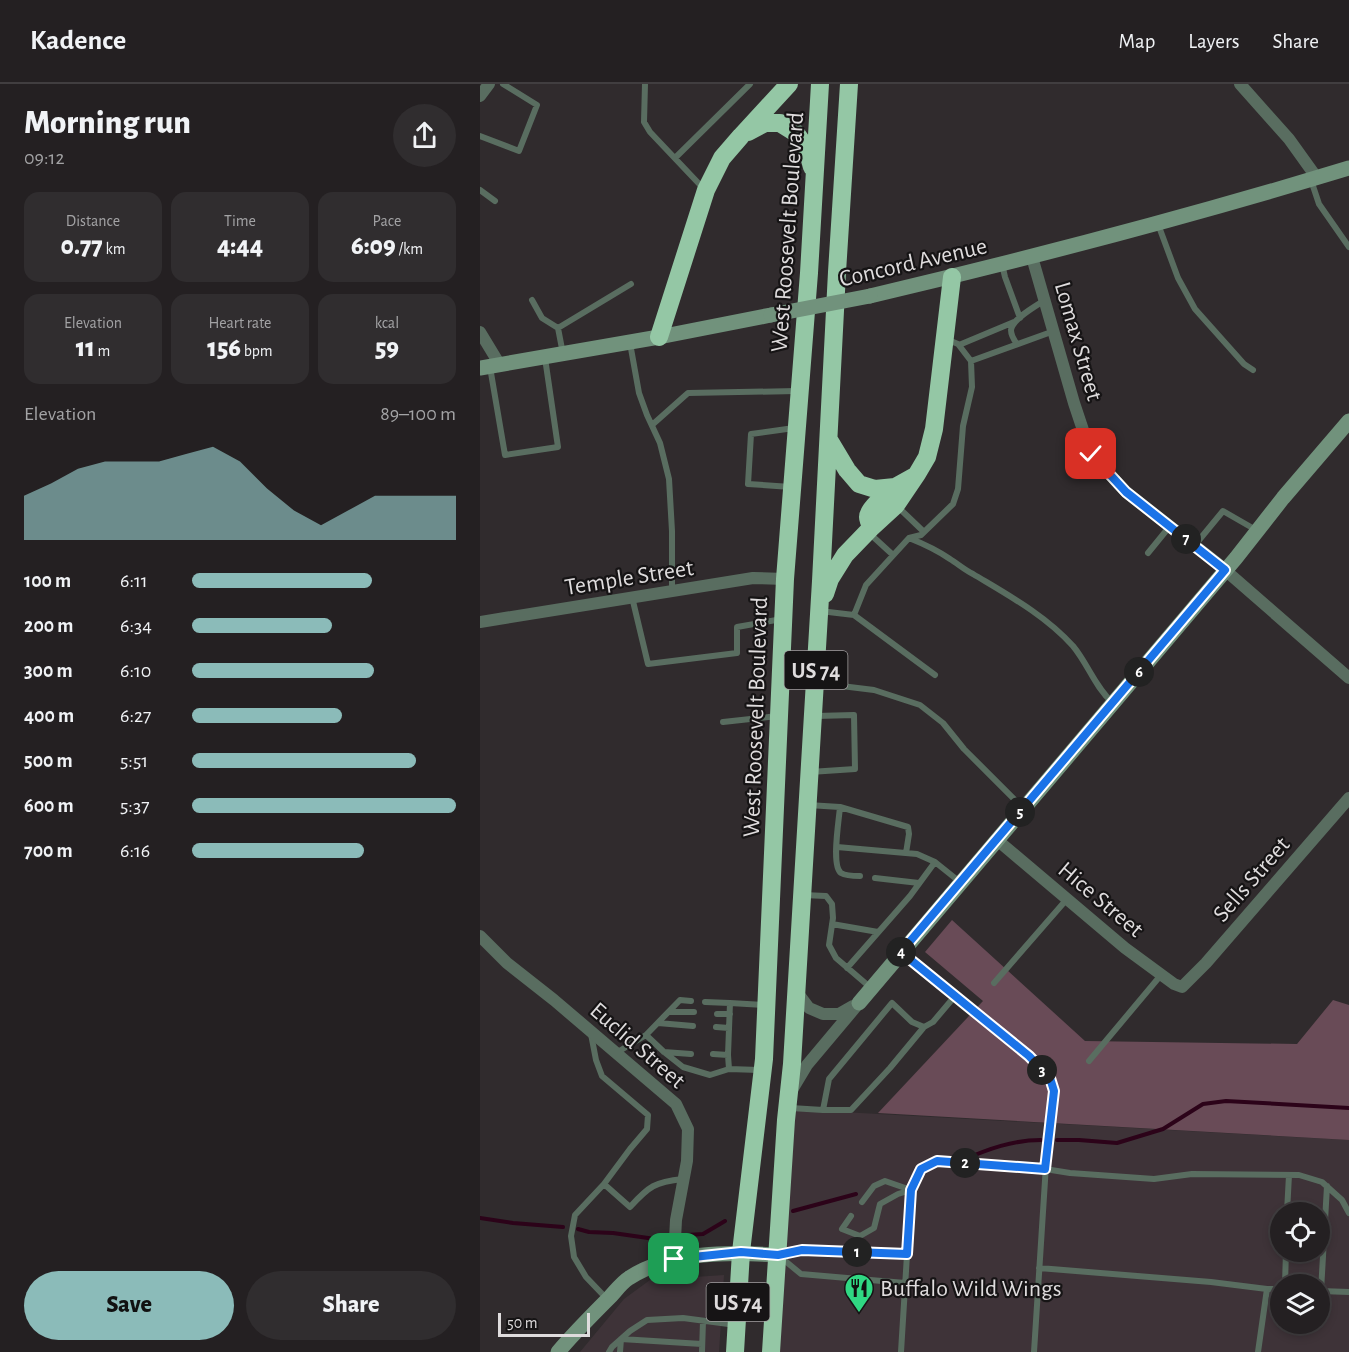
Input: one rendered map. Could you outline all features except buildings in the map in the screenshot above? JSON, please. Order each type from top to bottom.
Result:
[{"type":"highway","points":[[659,337],[706,190],[722,158],[789,84]]},
{"type":"highway","name":"West Roosevelt Boulevard","points":[[735,1352],[741,1252],[763,1070],[785,579],[809,273],[820,84]]},
{"type":"highway","name":"US 74","points":[[771,1352],[808,805],[837,272],[851,84]]},
{"type":"highway","points":[[741,136],[765,123],[780,123],[796,133],[807,149],[815,176]]},
{"type":"highway","points":[[819,610],[830,579],[845,555],[869,529],[869,513],[875,505],[896,496],[917,474],[927,457],[952,342],[951,277]]},
{"type":"highway","points":[[829,440],[847,470],[859,484],[896,496]]},
{"type":"street","points":[[480,95],[489,84]]},
{"type":"street","points":[[1240,84],[1289,139],[1314,179]]},
{"type":"street","name":"Concord Avenue","points":[[490,366],[659,337],[870,296],[1032,257],[1349,168]]},
{"type":"street","name":"Lomax Street","points":[[1032,257],[1091,454],[1126,492],[1225,570],[1349,678]]},
{"type":"street","points":[[480,332],[490,366]]},
{"type":"street","points":[[788,1102],[807,1065],[1349,421]]},
{"type":"street","name":"Temple Street","points":[[480,622],[753,578],[785,579]]},
{"type":"street","name":"Sells Street","points":[[1182,987],[1206,963],[1349,798]]},
{"type":"street","name":"Hice Street","points":[[996,839],[1125,948],[1174,984],[1182,987]]},
{"type":"street","name":"Euclid Street","points":[[480,936],[507,963],[676,1104],[688,1129],[687,1161],[676,1220],[674,1259]]},
{"type":"street","points":[[796,992],[809,1008],[823,1014],[839,1014],[859,1003]]},
{"type":"street","points":[[558,1352],[628,1279],[658,1263],[674,1259],[741,1252],[778,1255]]},
{"type":"lane","points":[[480,136],[519,151],[537,105],[503,84]]},
{"type":"lane","points":[[645,84],[644,122],[650,132],[706,190]]},
{"type":"lane","points":[[675,158],[750,84]]},
{"type":"lane","points":[[1314,179],[1319,204],[1349,247]]},
{"type":"lane","points":[[480,190],[495,201]]},
{"type":"lane","points":[[1158,223],[1178,278],[1195,309],[1237,357],[1253,370]]},
{"type":"lane","points":[[1002,264],[1018,320]]},
{"type":"lane","points":[[558,328],[632,285]]},
{"type":"lane","points":[[532,300],[542,318],[558,328],[563,354]]},
{"type":"lane","points":[[1017,344],[1011,329],[1018,320],[1045,300]]},
{"type":"lane","points":[[854,615],[866,585],[909,538],[921,535],[953,504],[958,489],[963,426],[972,387],[970,361],[952,342],[1018,320]]},
{"type":"lane","points":[[970,361],[1054,331]]},
{"type":"lane","points":[[630,342],[639,393],[660,443],[669,479],[672,591]]},
{"type":"lane","points":[[490,366],[505,455],[558,447],[545,357]]},
{"type":"lane","points":[[652,425],[688,393],[800,391]]},
{"type":"lane","points":[[792,487],[748,484],[751,434],[797,427]]},
{"type":"lane","points":[[896,496],[924,532]]},
{"type":"lane","points":[[1194,545],[1223,511],[1257,531]]},
{"type":"lane","points":[[1148,553],[1170,526]]},
{"type":"lane","points":[[869,529],[893,555]]},
{"type":"lane","points":[[909,538],[949,558],[970,573],[1026,605],[1072,646],[1085,663],[1102,694],[1112,703]]},
{"type":"lane","points":[[632,597],[648,664],[737,653],[737,627],[783,619]]},
{"type":"lane","points":[[819,610],[854,615],[935,675]]},
{"type":"lane","points":[[815,682],[874,690],[920,705],[944,723],[964,749],[1023,808]]},
{"type":"lane","points":[[810,772],[855,769],[854,715],[813,716]]},
{"type":"lane","points":[[723,722],[779,716]]},
{"type":"lane","points":[[808,805],[840,807],[908,827],[906,853]]},
{"type":"lane","points":[[840,807],[837,869],[843,875],[860,876]]},
{"type":"lane","points":[[837,847],[917,854],[935,862],[960,882]]},
{"type":"lane","points":[[847,968],[935,862]]},
{"type":"lane","points":[[875,878],[919,883]]},
{"type":"lane","points":[[802,895],[826,896],[832,904],[829,945],[836,958],[871,988]]},
{"type":"lane","points":[[994,983],[1067,899]]},
{"type":"lane","points":[[832,924],[878,933]]},
{"type":"lane","points":[[901,952],[1029,1056],[1050,1078],[1054,1091],[1045,1169],[1034,1352]]},
{"type":"lane","points":[[1089,1061],[1162,975]]},
{"type":"lane","points":[[788,1102],[823,1110],[851,1110],[924,1027],[933,1022],[955,996]]},
{"type":"lane","points":[[616,1053],[646,1035],[680,1000],[691,1002]]},
{"type":"lane","points":[[705,1002],[766,1006]]},
{"type":"lane","points":[[729,1069],[730,1003]]},
{"type":"lane","points":[[823,1110],[829,1079],[892,1003],[912,1022],[924,1027]]},
{"type":"lane","points":[[669,1012],[694,1012]]},
{"type":"lane","points":[[717,1014],[730,1014]]},
{"type":"lane","points":[[658,1023],[693,1026]]},
{"type":"lane","points":[[716,1027],[729,1028]]},
{"type":"lane","points":[[591,1032],[596,1060],[602,1076],[648,1115],[647,1129],[604,1184],[574,1215],[571,1236],[574,1257],[586,1277],[608,1299]]},
{"type":"lane","points":[[646,1035],[683,1067],[711,1075],[729,1069],[763,1070]]},
{"type":"lane","points":[[664,1052],[691,1054]]},
{"type":"lane","points":[[713,1054],[728,1055]]},
{"type":"lane","points":[[901,1352],[911,1190],[921,1169],[937,1161],[1154,1179],[1192,1174],[1299,1175],[1322,1182],[1342,1200],[1349,1213]]},
{"type":"lane","points":[[1288,1202],[1289,1175]]},
{"type":"lane","points":[[604,1184],[630,1207],[646,1189],[664,1181],[684,1179]]},
{"type":"lane","points":[[862,1202],[874,1186],[885,1181],[911,1190]]},
{"type":"lane","points":[[1322,1274],[1327,1186]]},
{"type":"lane","points":[[852,1216],[842,1229],[860,1236],[874,1228],[880,1204],[911,1190]]},
{"type":"lane","points":[[778,1255],[802,1250],[907,1254]]},
{"type":"lane","points":[[778,1255],[801,1274],[905,1283]]},
{"type":"lane","points":[[1039,1268],[1211,1282],[1267,1289],[1258,1352]]},
{"type":"lane","points":[[1330,1291],[1349,1292]]},
{"type":"lane","points":[[609,1352],[621,1339],[647,1320],[683,1318],[736,1325]]},
{"type":"lane","points":[[702,1352],[704,1321]]},
{"type":"lane","points":[[621,1339],[702,1344]]},
{"type":"lane","points":[[620,1352],[621,1339]]},
{"type":"shaded area","points":[[952,920],[1085,1041],[1297,1044],[1333,1000],[1349,1005],[1349,1140],[878,1113],[983,1001],[925,952]]},
{"type":"shaded area","points":[[788,1109],[1349,1140],[1349,1352],[776,1352]]},
{"type":"shaded area","points":[[724,1275],[719,1352],[580,1352],[624,1299],[650,1280]]},
{"type":"waterway","points":[[1057,1140],[1117,1143],[1163,1129],[1203,1104],[1226,1101],[1349,1108]]},
{"type":"waterway","points":[[963,1160],[1001,1146],[1041,1140]]},
{"type":"waterway","points":[[793,1211],[856,1194]]},
{"type":"waterway","points":[[480,1218],[563,1227]]},
{"type":"waterway","points":[[687,1235],[703,1234],[725,1221]]},
{"type":"waterway","points":[[578,1229],[655,1239]]},
{"type":"place","name":"Buffalo Wild Wings","points":[[859,1314]]},
{"type":"route","points":[[674,1259],[741,1252],[778,1255],[802,1250],[907,1254],[911,1190],[921,1169],[937,1161],[1045,1169],[1054,1091],[1050,1078],[1029,1056],[901,952],[1225,570],[1126,492],[1091,454]]}]
